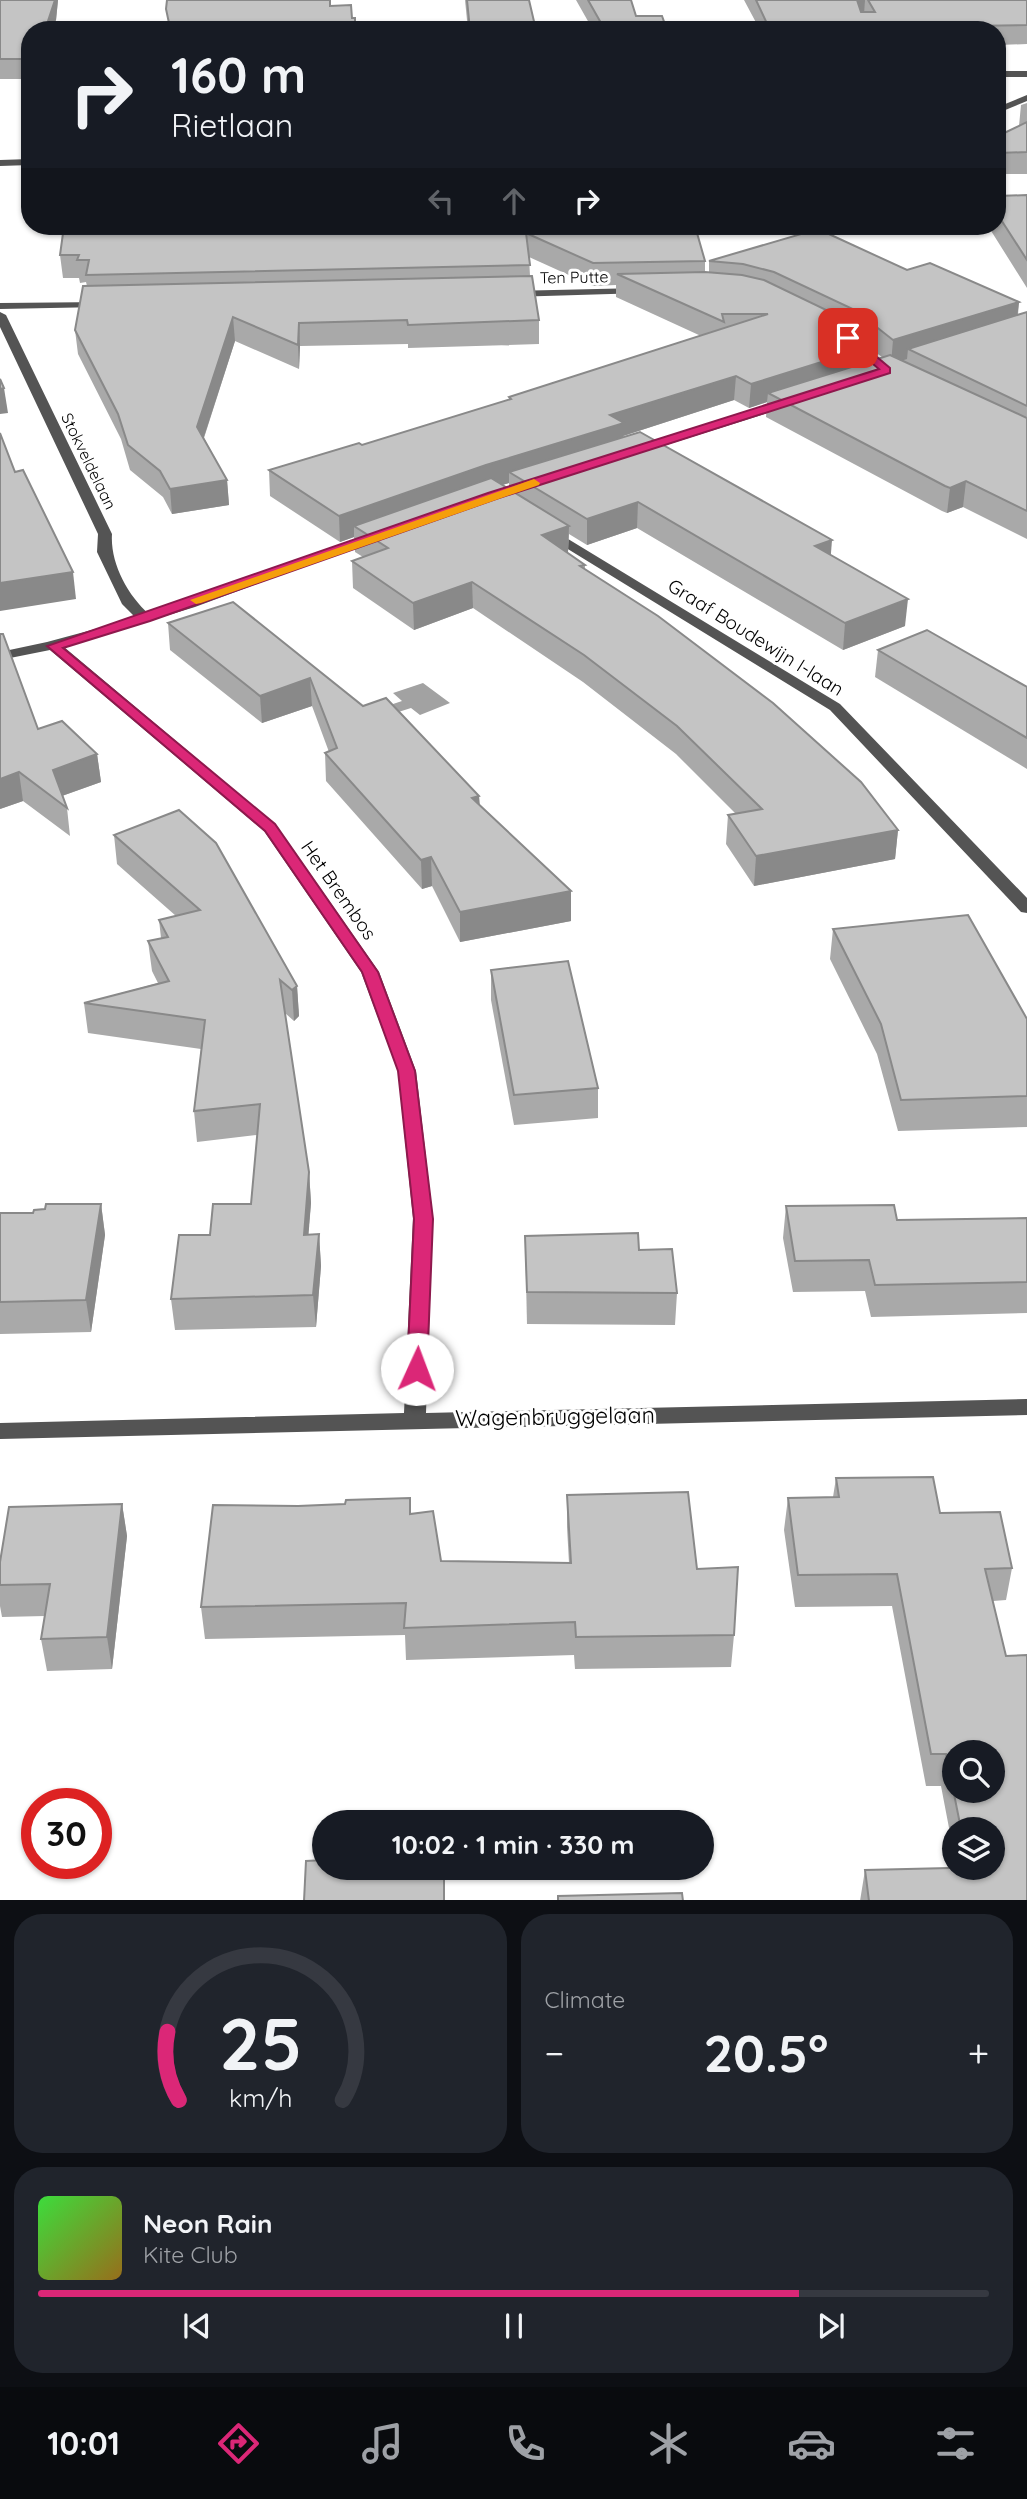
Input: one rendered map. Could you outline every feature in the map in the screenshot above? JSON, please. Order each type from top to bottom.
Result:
[{"type":"street","points":[[1006,74],[1027,74]]},
{"type":"street","points":[[1006,107],[1027,98]]},
{"type":"street","points":[[0,163],[21,162]]},
{"type":"street","name":"Ten Putte","points":[[500,295],[649,291]]},
{"type":"street","points":[[0,306],[108,303]]},
{"type":"street","name":"Stokveldelaan","points":[[0,315],[105,534],[104,552],[129,604],[145,618]]},
{"type":"street","points":[[626,453],[808,395]]},
{"type":"street","name":"Graaf Boudewijn I-laan","points":[[539,525],[835,706],[1027,908]]},
{"type":"street","points":[[0,656],[54,646],[145,618],[389,532]]},
{"type":"street","name":"Het Brembos","points":[[54,646],[270,828],[370,972],[407,1071],[424,1219],[415,1419]]},
{"type":"street","name":"Wagenbruggelaan","points":[[0,1431],[415,1419],[1027,1407]]},
{"type":"shaded area","points":[[423,683],[450,703],[420,715],[411,708],[389,715],[381,708],[402,701],[393,693]]},
{"type":"building","points":[[0,0],[55,0],[48,21],[21,21],[21,59],[0,59]]},
{"type":"building","points":[[167,0],[330,0],[330,6],[351,5],[352,18],[355,18],[355,21],[169,21]]},
{"type":"building","points":[[467,0],[529,0],[534,21],[469,21]]},
{"type":"building","points":[[588,0],[631,0],[636,16],[662,16],[664,21],[600,21]]},
{"type":"building","points":[[756,0],[857,0],[861,12],[875,12],[868,0],[1027,0],[1027,25],[1006,25],[1006,21],[766,21]]},
{"type":"building","points":[[1027,122],[1027,152],[1006,153],[1006,132]]},
{"type":"building","points":[[1027,195],[1027,260],[1006,227],[1006,196]]},
{"type":"building","points":[[63,235],[526,235],[530,265],[86,275],[89,260],[77,260],[79,255],[60,255]]},
{"type":"building","points":[[530,235],[698,235],[705,261],[593,263]]},
{"type":"building","points":[[798,235],[831,235],[907,270],[930,263],[1019,302],[893,340],[855,310],[774,272],[743,264],[709,261]]},
{"type":"building","points":[[705,272],[764,280],[845,319],[876,345],[751,384],[736,376],[610,415],[624,423],[486,465],[339,516],[269,470],[359,443],[362,445],[511,399],[509,397],[768,314],[722,314],[724,322],[617,274]]},
{"type":"building","points":[[532,276],[539,320],[408,325],[407,320],[299,323],[298,345],[233,317],[197,427],[227,480],[170,489],[160,471],[128,445],[118,414],[75,330],[83,286]]},
{"type":"building","points":[[1027,312],[1027,406],[908,349]]},
{"type":"building","points":[[890,355],[1027,418],[1027,511],[966,481],[950,488],[945,486],[768,393]]},
{"type":"building","points":[[640,432],[832,540],[815,546],[908,599],[845,623],[638,502],[587,519],[509,472]]},
{"type":"building","points":[[0,433],[15,472],[23,470],[73,572],[0,583]]},
{"type":"building","points":[[491,478],[569,526],[542,535],[585,565],[580,566],[658,616],[773,703],[861,782],[898,830],[756,856],[728,815],[762,809],[677,726],[584,655],[472,582],[413,603],[352,561],[388,548],[354,526]]},
{"type":"building","points":[[233,602],[363,706],[386,698],[479,796],[472,798],[571,891],[460,912],[431,857],[421,860],[325,753],[337,748],[310,678],[260,696],[168,623]]},
{"type":"building","points":[[927,630],[1027,687],[1027,738],[878,650]]},
{"type":"building","points":[[0,634],[3,634],[38,729],[62,721],[97,754],[53,770],[67,808],[19,772],[0,779]]},
{"type":"building","points":[[179,810],[216,843],[297,986],[292,990],[280,980],[309,1172],[304,1235],[319,1234],[313,1295],[171,1299],[179,1235],[210,1235],[213,1204],[251,1204],[260,1104],[194,1111],[205,1020],[84,1003],[169,981],[148,941],[168,937],[159,920],[200,910],[114,835]]},
{"type":"building","points":[[968,915],[1027,1019],[1027,1096],[901,1100],[881,1024],[833,929]]},
{"type":"building","points":[[568,961],[598,1088],[514,1095],[491,970]]},
{"type":"building","points":[[46,1204],[101,1204],[86,1300],[0,1302],[0,1213],[33,1213],[34,1210],[45,1209]]},
{"type":"building","points":[[894,1205],[897,1220],[1027,1218],[1027,1282],[875,1285],[869,1260],[795,1261],[786,1206]]},
{"type":"building","points":[[638,1233],[639,1250],[672,1249],[677,1293],[527,1292],[525,1236]]},
{"type":"building","points":[[933,1477],[940,1513],[1000,1512],[1012,1568],[985,1569],[1006,1656],[1027,1655],[1027,1900],[869,1900],[865,1870],[942,1868],[942,1880],[1005,1880],[1005,1817],[959,1817],[956,1803],[1005,1803],[1005,1740],[942,1740],[942,1754],[931,1754],[897,1574],[798,1575],[788,1498],[839,1497],[836,1478]]},
{"type":"building","points":[[688,1492],[697,1569],[738,1567],[734,1635],[576,1637],[575,1622],[404,1628],[406,1603],[201,1607],[213,1505],[298,1506],[345,1504],[346,1500],[410,1498],[410,1514],[433,1511],[441,1561],[571,1563],[567,1495]]},
{"type":"building","points":[[122,1504],[107,1637],[41,1639],[50,1584],[0,1585],[0,1562],[9,1507]]},
{"type":"building","points":[[306,1861],[312,1861],[312,1880],[444,1880],[444,1900],[304,1900]]},
{"type":"building","points":[[682,1893],[683,1900],[558,1900],[558,1896]]},
{"type":"slow traffic","points":[[196,600],[534,483]]},
{"type":"route","points":[[417,1369],[424,1219],[407,1071],[370,972],[270,828],[54,646],[145,618],[492,496],[886,370],[848,338]]}]
